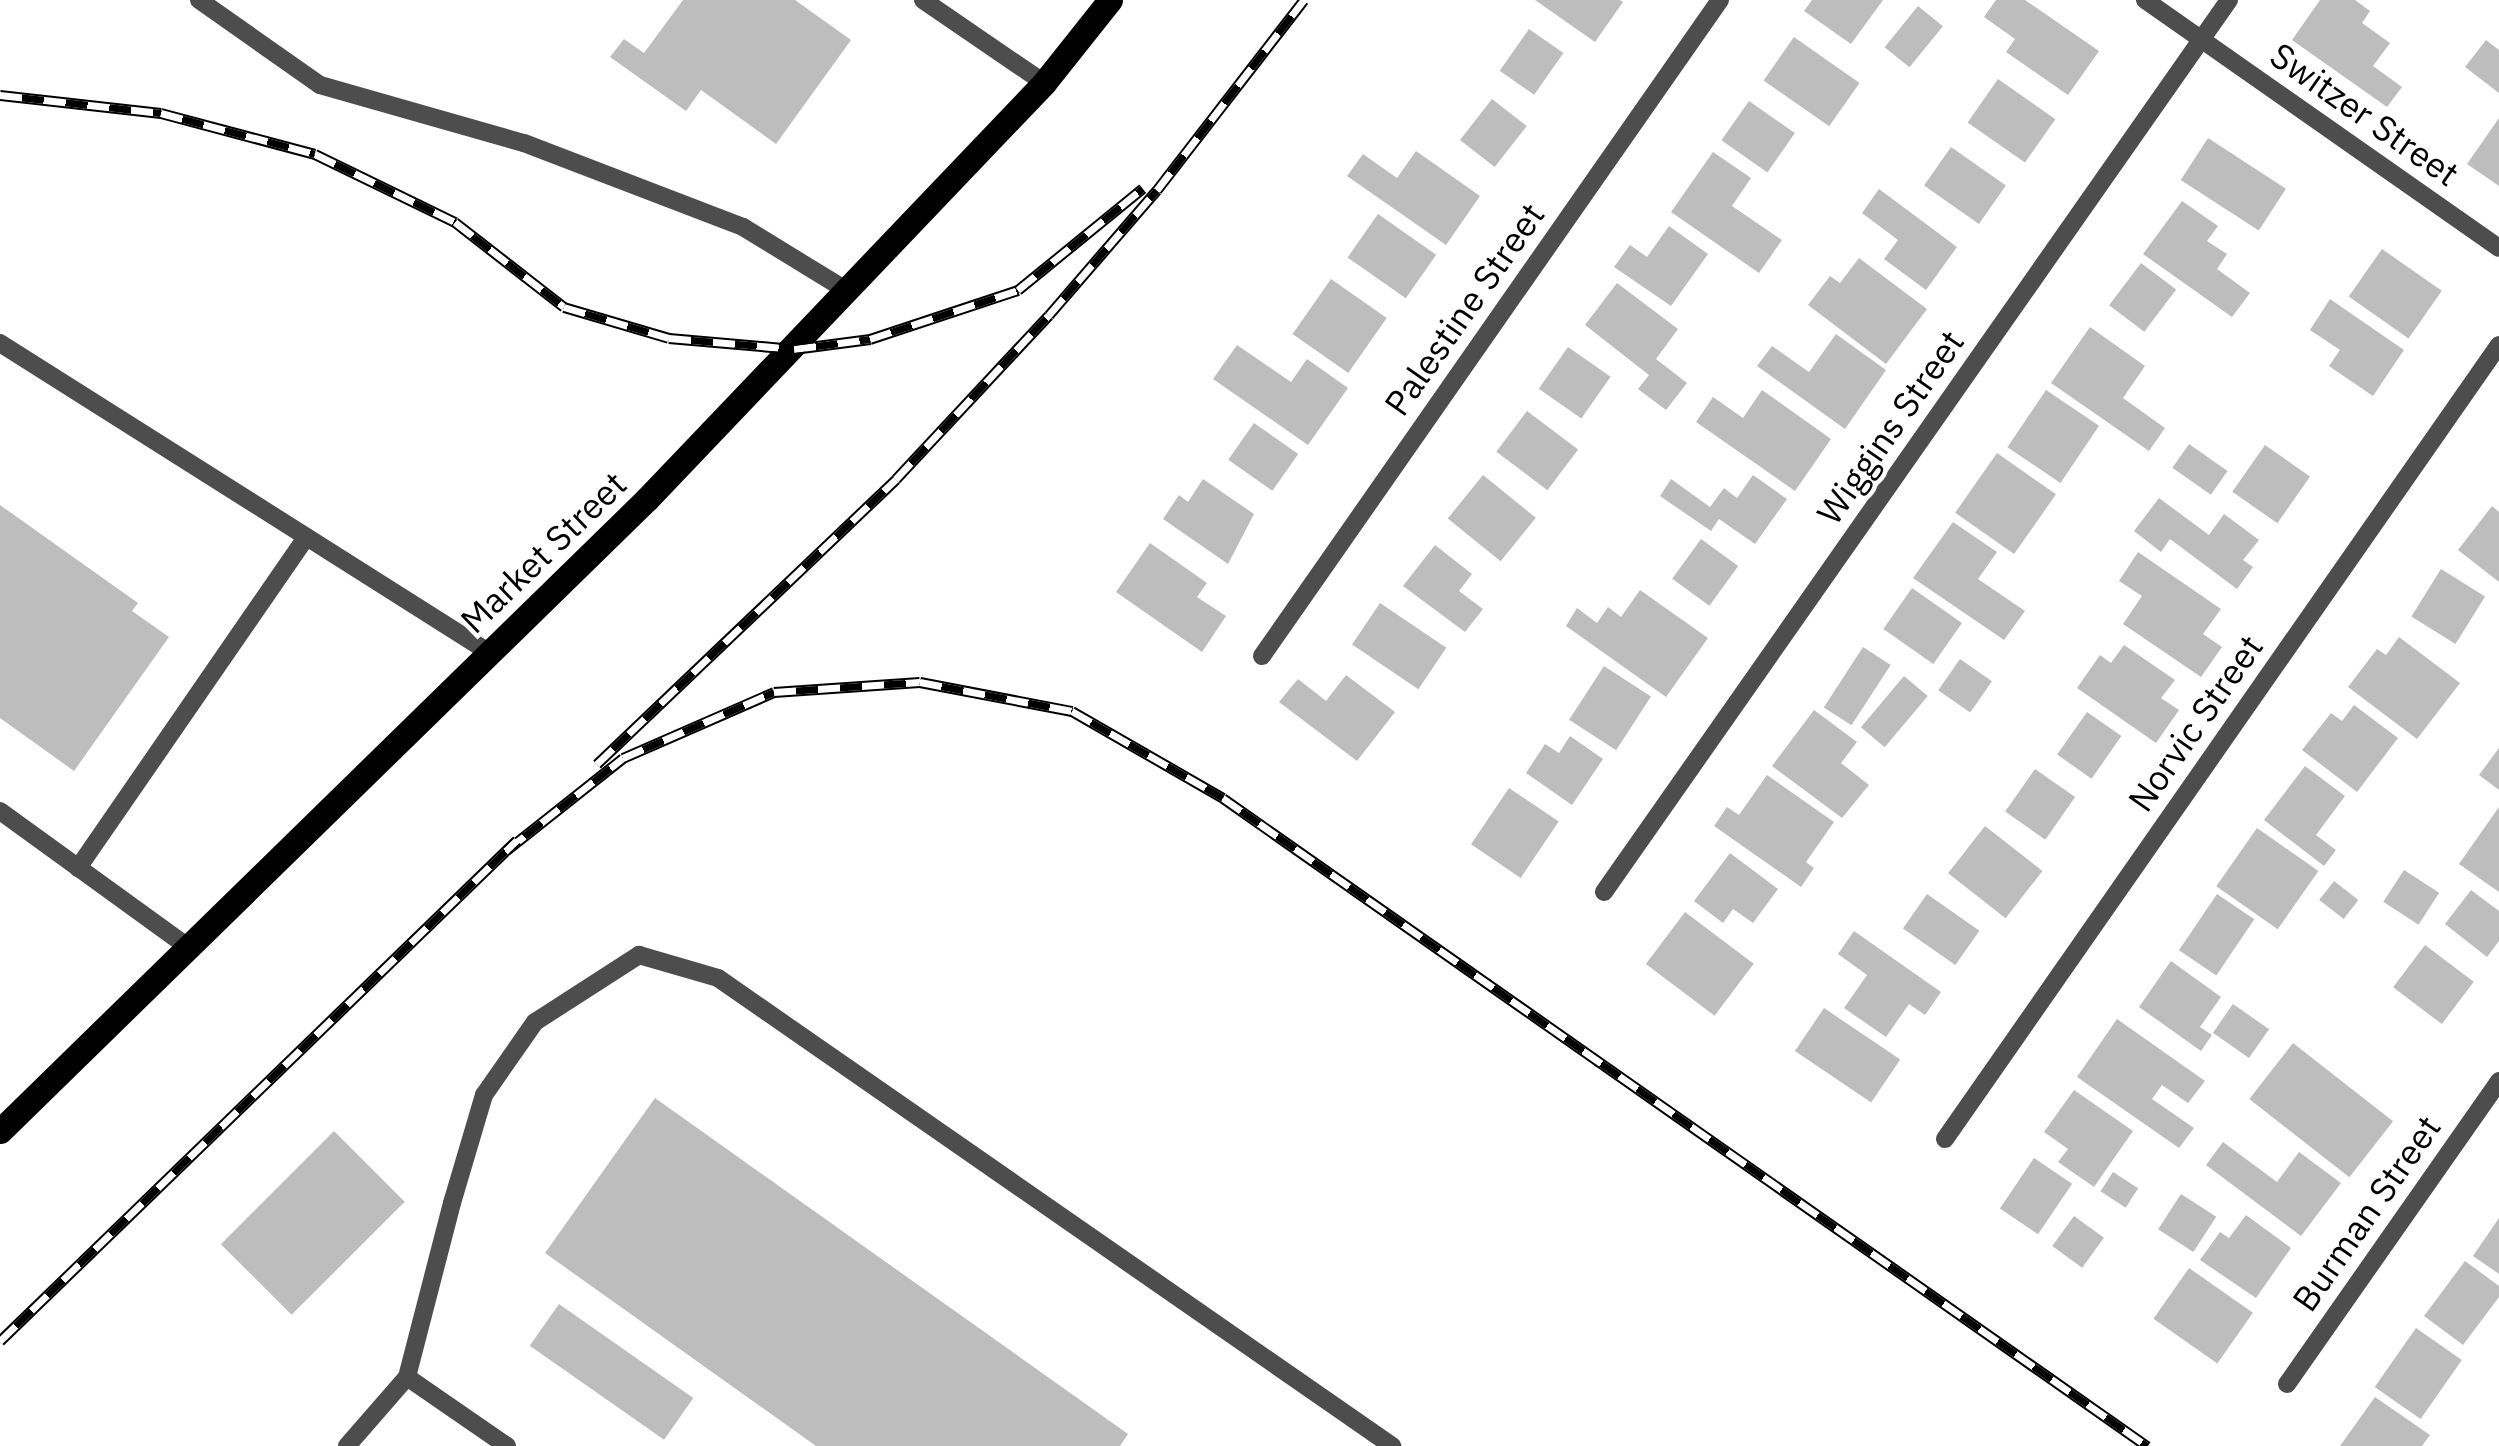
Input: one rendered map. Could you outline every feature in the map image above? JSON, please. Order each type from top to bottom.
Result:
[{"type":"main road","name":"Market Street","points":[[0,1131],[490,653],[849,292],[1044,82],[1110,0]]},
{"type":"street","points":[[199,0],[320,85],[524,143],[743,227],[849,292]]},
{"type":"street","points":[[923,0],[1044,82]]},
{"type":"street","name":"Palestine Street","points":[[1262,656],[1720,0]]},
{"type":"street","name":"Switzer Street","points":[[2145,0],[2499,248]]},
{"type":"street","name":"Wiggins Street","points":[[1604,892],[2229,0]]},
{"type":"street","points":[[0,343],[490,653]]},
{"type":"street","name":"Norvic Street","points":[[1944,1139],[2499,345]]},
{"type":"street","points":[[78,868],[306,537]]},
{"type":"street","points":[[0,810],[188,948]]},
{"type":"street","points":[[347,1446],[407,1377],[484,1095],[535,1022],[639,955],[718,978],[1392,1446]]},
{"type":"street","name":"Burman Street","points":[[2287,1384],[2499,1080]]},
{"type":"street","points":[[407,1377],[507,1446]]},
{"type":"building","points":[[683,0],[795,0],[851,40],[776,144],[701,90],[686,111],[610,57],[624,39],[644,53]]},
{"type":"building","points":[[1535,0],[1620,0],[1623,2],[1595,42]]},
{"type":"building","points":[[1812,0],[1883,0],[1851,44],[1804,11]]},
{"type":"building","points":[[1996,0],[2025,0],[2099,51],[2068,95],[2006,52],[2015,39],[1984,17]]},
{"type":"building","points":[[2320,0],[2355,0],[2370,11],[2362,23],[2390,43],[2373,66],[2402,87],[2387,107],[2292,40]]},
{"type":"building","points":[[1918,6],[1943,26],[1910,67],[1885,47]]},
{"type":"building","points":[[1529,29],[1563,53],[1534,95],[1500,71]]},
{"type":"building","points":[[1794,37],[1860,83],[1829,126],[1764,80]]},
{"type":"building","points":[[2486,40],[2499,50],[2499,93],[2465,67]]},
{"type":"building","points":[[1998,79],[2055,119],[2025,163],[1968,122]]},
{"type":"building","points":[[1492,99],[1527,126],[1495,167],[1460,140]]},
{"type":"building","points":[[1749,101],[1795,133],[1767,172],[1721,140]]},
{"type":"building","points":[[2499,118],[2499,186],[2467,164]]},
{"type":"building","points":[[2208,138],[2286,189],[2259,231],[2181,180]]},
{"type":"building","points":[[1951,147],[2006,185],[1979,224],[1924,186]]},
{"type":"building","points":[[1416,151],[1480,196],[1446,245],[1347,176],[1363,154],[1397,178]]},
{"type":"building","points":[[1713,152],[1751,178],[1732,206],[1782,240],[1759,273],[1671,212]]},
{"type":"building","points":[[1879,189],[1957,247],[1926,290],[1884,259],[1898,240],[1862,213]]},
{"type":"building","points":[[2182,201],[2218,226],[2207,241],[2227,254],[2217,269],[2250,293],[2232,317],[2143,254]]},
{"type":"building","points":[[1378,214],[1436,255],[1406,298],[1348,257]]},
{"type":"building","points":[[1669,226],[1708,254],[1671,306],[1614,267],[1630,245],[1647,257]]},
{"type":"building","points":[[2382,249],[2442,291],[2409,338],[2349,297]]},
{"type":"building","points":[[1859,258],[1927,309],[1886,364],[1808,305],[1830,276],[1840,283]]},
{"type":"building","points":[[2141,263],[2176,289],[2144,332],[2109,305]]},
{"type":"building","points":[[1331,279],[1387,318],[1348,373],[1293,334]]},
{"type":"building","points":[[1617,283],[1678,329],[1656,359],[1687,383],[1666,410],[1638,389],[1649,375],[1585,325]]},
{"type":"building","points":[[2330,299],[2404,350],[2373,396],[2329,366],[2340,350],[2310,330]]},
{"type":"building","points":[[2090,327],[2145,366],[2123,398],[2165,428],[2149,451],[2051,383]]},
{"type":"building","points":[[1836,334],[1886,370],[1845,429],[1757,366],[1772,346],[1809,372]]},
{"type":"building","points":[[1237,345],[1291,382],[1307,359],[1348,388],[1308,445],[1213,379]]},
{"type":"building","points":[[1568,347],[1611,377],[1581,419],[1539,389]]},
{"type":"building","points":[[1762,390],[1831,439],[1795,491],[1696,422],[1713,397],[1743,418]]},
{"type":"building","points":[[2046,390],[2099,426],[2060,483],[2007,447]]},
{"type":"building","points":[[1527,411],[1578,450],[1547,490],[1496,452]]},
{"type":"building","points":[[1254,423],[1298,454],[1272,491],[1228,460]]},
{"type":"building","points":[[2189,444],[2228,471],[2211,495],[2172,468]]},
{"type":"building","points":[[2265,445],[2310,477],[2277,523],[2232,492]]},
{"type":"building","points":[[1997,453],[2056,494],[2014,554],[1955,513]]},
{"type":"building","points":[[1483,475],[1536,518],[1501,561],[1448,519]]},
{"type":"building","points":[[1753,475],[1787,499],[1755,544],[1719,519],[1711,531],[1660,496],[1671,479],[1710,507],[1724,488],[1737,498]]},
{"type":"building","points":[[1203,479],[1254,514],[1228,564],[1163,519],[1179,495],[1188,502]]},
{"type":"building","points":[[2159,498],[2209,535],[2224,514],[2259,540],[2243,560],[2253,567],[2237,589],[2170,539],[2161,552],[2134,531]]},
{"type":"building","points":[[0,505],[138,603],[132,611],[169,637],[74,771],[0,718]]},
{"type":"building","points":[[2492,506],[2499,512],[2499,582],[2458,550]]},
{"type":"building","points":[[1953,522],[1997,552],[1978,579],[2025,611],[2004,640],[1913,578]]},
{"type":"building","points":[[1701,539],[1738,566],[1709,606],[1672,579]]},
{"type":"building","points":[[1150,543],[1207,583],[1197,597],[1226,616],[1202,652],[1116,592]]},
{"type":"building","points":[[1435,545],[1472,574],[1459,591],[1483,609],[1465,632],[1403,586]]},
{"type":"building","points":[[2138,552],[2221,609],[2203,634],[2222,647],[2201,677],[2123,624],[2142,596],[2119,581]]},
{"type":"building","points":[[2441,569],[2485,597],[2455,644],[2411,616]]},
{"type":"building","points":[[1912,588],[1962,623],[1933,664],[1883,629]]},
{"type":"building","points":[[1640,590],[1708,638],[1666,697],[1566,626],[1577,608],[1597,623],[1608,607],[1621,617]]},
{"type":"building","points":[[1380,603],[1446,648],[1418,689],[1352,644]]},
{"type":"building","points":[[2399,637],[2460,683],[2417,739],[2348,687],[2377,649],[2386,655]]},
{"type":"building","points":[[2124,645],[2175,680],[2161,698],[2179,710],[2156,743],[2077,688],[2100,655],[2111,663]]},
{"type":"building","points":[[1863,647],[1891,665],[1851,725],[1824,707]]},
{"type":"building","points":[[1960,659],[1992,681],[1970,712],[1938,690]]},
{"type":"building","points":[[1604,666],[1651,696],[1616,750],[1569,720]]},
{"type":"building","points":[[1346,675],[1395,712],[1357,761],[1279,702],[1298,679],[1326,701]]},
{"type":"building","points":[[1904,676],[1928,696],[1885,747],[1861,727]]},
{"type":"building","points":[[2354,705],[2398,738],[2357,792],[2302,750],[2331,713],[2342,721]]},
{"type":"building","points":[[1814,710],[1857,742],[1841,763],[1869,785],[1842,818],[1772,766]]},
{"type":"building","points":[[2087,712],[2121,736],[2092,779],[2057,755]]},
{"type":"building","points":[[1570,736],[1603,759],[1572,805],[1526,773],[1545,744],[1559,753]]},
{"type":"building","points":[[2499,748],[2499,790],[2479,775]]},
{"type":"building","points":[[2305,766],[2345,796],[2316,835],[2336,850],[2324,866],[2264,820]]},
{"type":"building","points":[[2035,769],[2075,797],[2045,840],[2005,812]]},
{"type":"building","points":[[1767,775],[1834,822],[1806,862],[1814,868],[1801,887],[1714,826],[1727,807],[1739,815]]},
{"type":"building","points":[[1509,788],[1559,822],[1521,878],[1471,844]]},
{"type":"building","points":[[2499,807],[2499,892],[2459,864]]},
{"type":"building","points":[[1985,826],[2043,871],[2006,918],[1948,873]]},
{"type":"building","points":[[2257,828],[2318,871],[2278,929],[2216,886]]},
{"type":"building","points":[[1730,853],[1778,889],[1753,923],[1733,909],[1723,923],[1694,901]]},
{"type":"building","points":[[2404,870],[2439,893],[2419,925],[2383,902]]},
{"type":"building","points":[[2334,881],[2358,900],[2344,919],[2319,900]]},
{"type":"building","points":[[2471,890],[2499,911],[2499,941],[2487,957],[2445,924]]},
{"type":"building","points":[[1927,894],[1979,931],[1955,965],[1903,928]]},
{"type":"building","points":[[2217,894],[2254,919],[2216,976],[2179,950]]},
{"type":"building","points":[[1685,912],[1754,964],[1715,1016],[1646,964]]},
{"type":"building","points":[[1854,931],[1941,992],[1925,1015],[1909,1004],[1886,1037],[1844,1008],[1867,975],[1838,954]]},
{"type":"building","points":[[2425,945],[2474,982],[2442,1024],[2393,987]]},
{"type":"building","points":[[2171,961],[2221,997],[2200,1027],[2212,1035],[2201,1051],[2139,1007]]},
{"type":"building","points":[[2233,1004],[2269,1029],[2249,1058],[2213,1033]]},
{"type":"building","points":[[1824,1008],[1900,1059],[1871,1103],[1795,1051]]},
{"type":"building","points":[[2117,1019],[2205,1081],[2188,1103],[2162,1085],[2152,1099],[2194,1128],[2179,1148],[2077,1077]]},
{"type":"building","points":[[2293,1043],[2393,1121],[2349,1177],[2249,1099]]},
{"type":"building","points":[[2074,1090],[2133,1131],[2094,1187],[2058,1162],[2068,1149],[2044,1132]]},
{"type":"building","points":[[655,1098],[1128,1434],[1120,1446],[816,1446],[545,1253]]},
{"type":"building","points":[[334,1131],[405,1202],[292,1315],[221,1244]]},
{"type":"building","points":[[2223,1142],[2277,1182],[2299,1152],[2341,1183],[2301,1236],[2206,1165]]},
{"type":"building","points":[[2034,1158],[2072,1184],[2038,1234],[2000,1209]]},
{"type":"building","points":[[2113,1172],[2138,1188],[2126,1208],[2100,1191]]},
{"type":"building","points":[[2181,1194],[2216,1217],[2193,1252],[2158,1229]]},
{"type":"building","points":[[2246,1215],[2291,1248],[2256,1298],[2200,1260],[2220,1232],[2229,1238]]},
{"type":"building","points":[[2074,1216],[2104,1238],[2082,1268],[2052,1246]]},
{"type":"building","points":[[2499,1218],[2499,1274],[2473,1256]]},
{"type":"building","points":[[2465,1261],[2499,1286],[2499,1297],[2463,1345],[2424,1316]]},
{"type":"building","points":[[2189,1268],[2253,1313],[2217,1364],[2153,1319]]},
{"type":"building","points":[[559,1304],[693,1398],[664,1440],[530,1346]]},
{"type":"building","points":[[2416,1328],[2462,1360],[2421,1419],[2375,1387]]},
{"type":"building","points":[[2375,1397],[2430,1435],[2422,1446],[2340,1446]]},
{"type":"railway","points":[[597,764],[896,479],[1049,315],[1157,190],[1304,0]]},
{"type":"railway","points":[[0,95],[161,113],[315,154],[455,222],[564,307],[669,338],[794,349],[870,339],[1018,290],[1143,188]]},
{"type":"railway","points":[[507,850],[623,758],[774,692],[920,682],[1072,711],[1223,798],[2147,1446]]},
{"type":"railway","points":[[0,1341],[517,840]]}]
